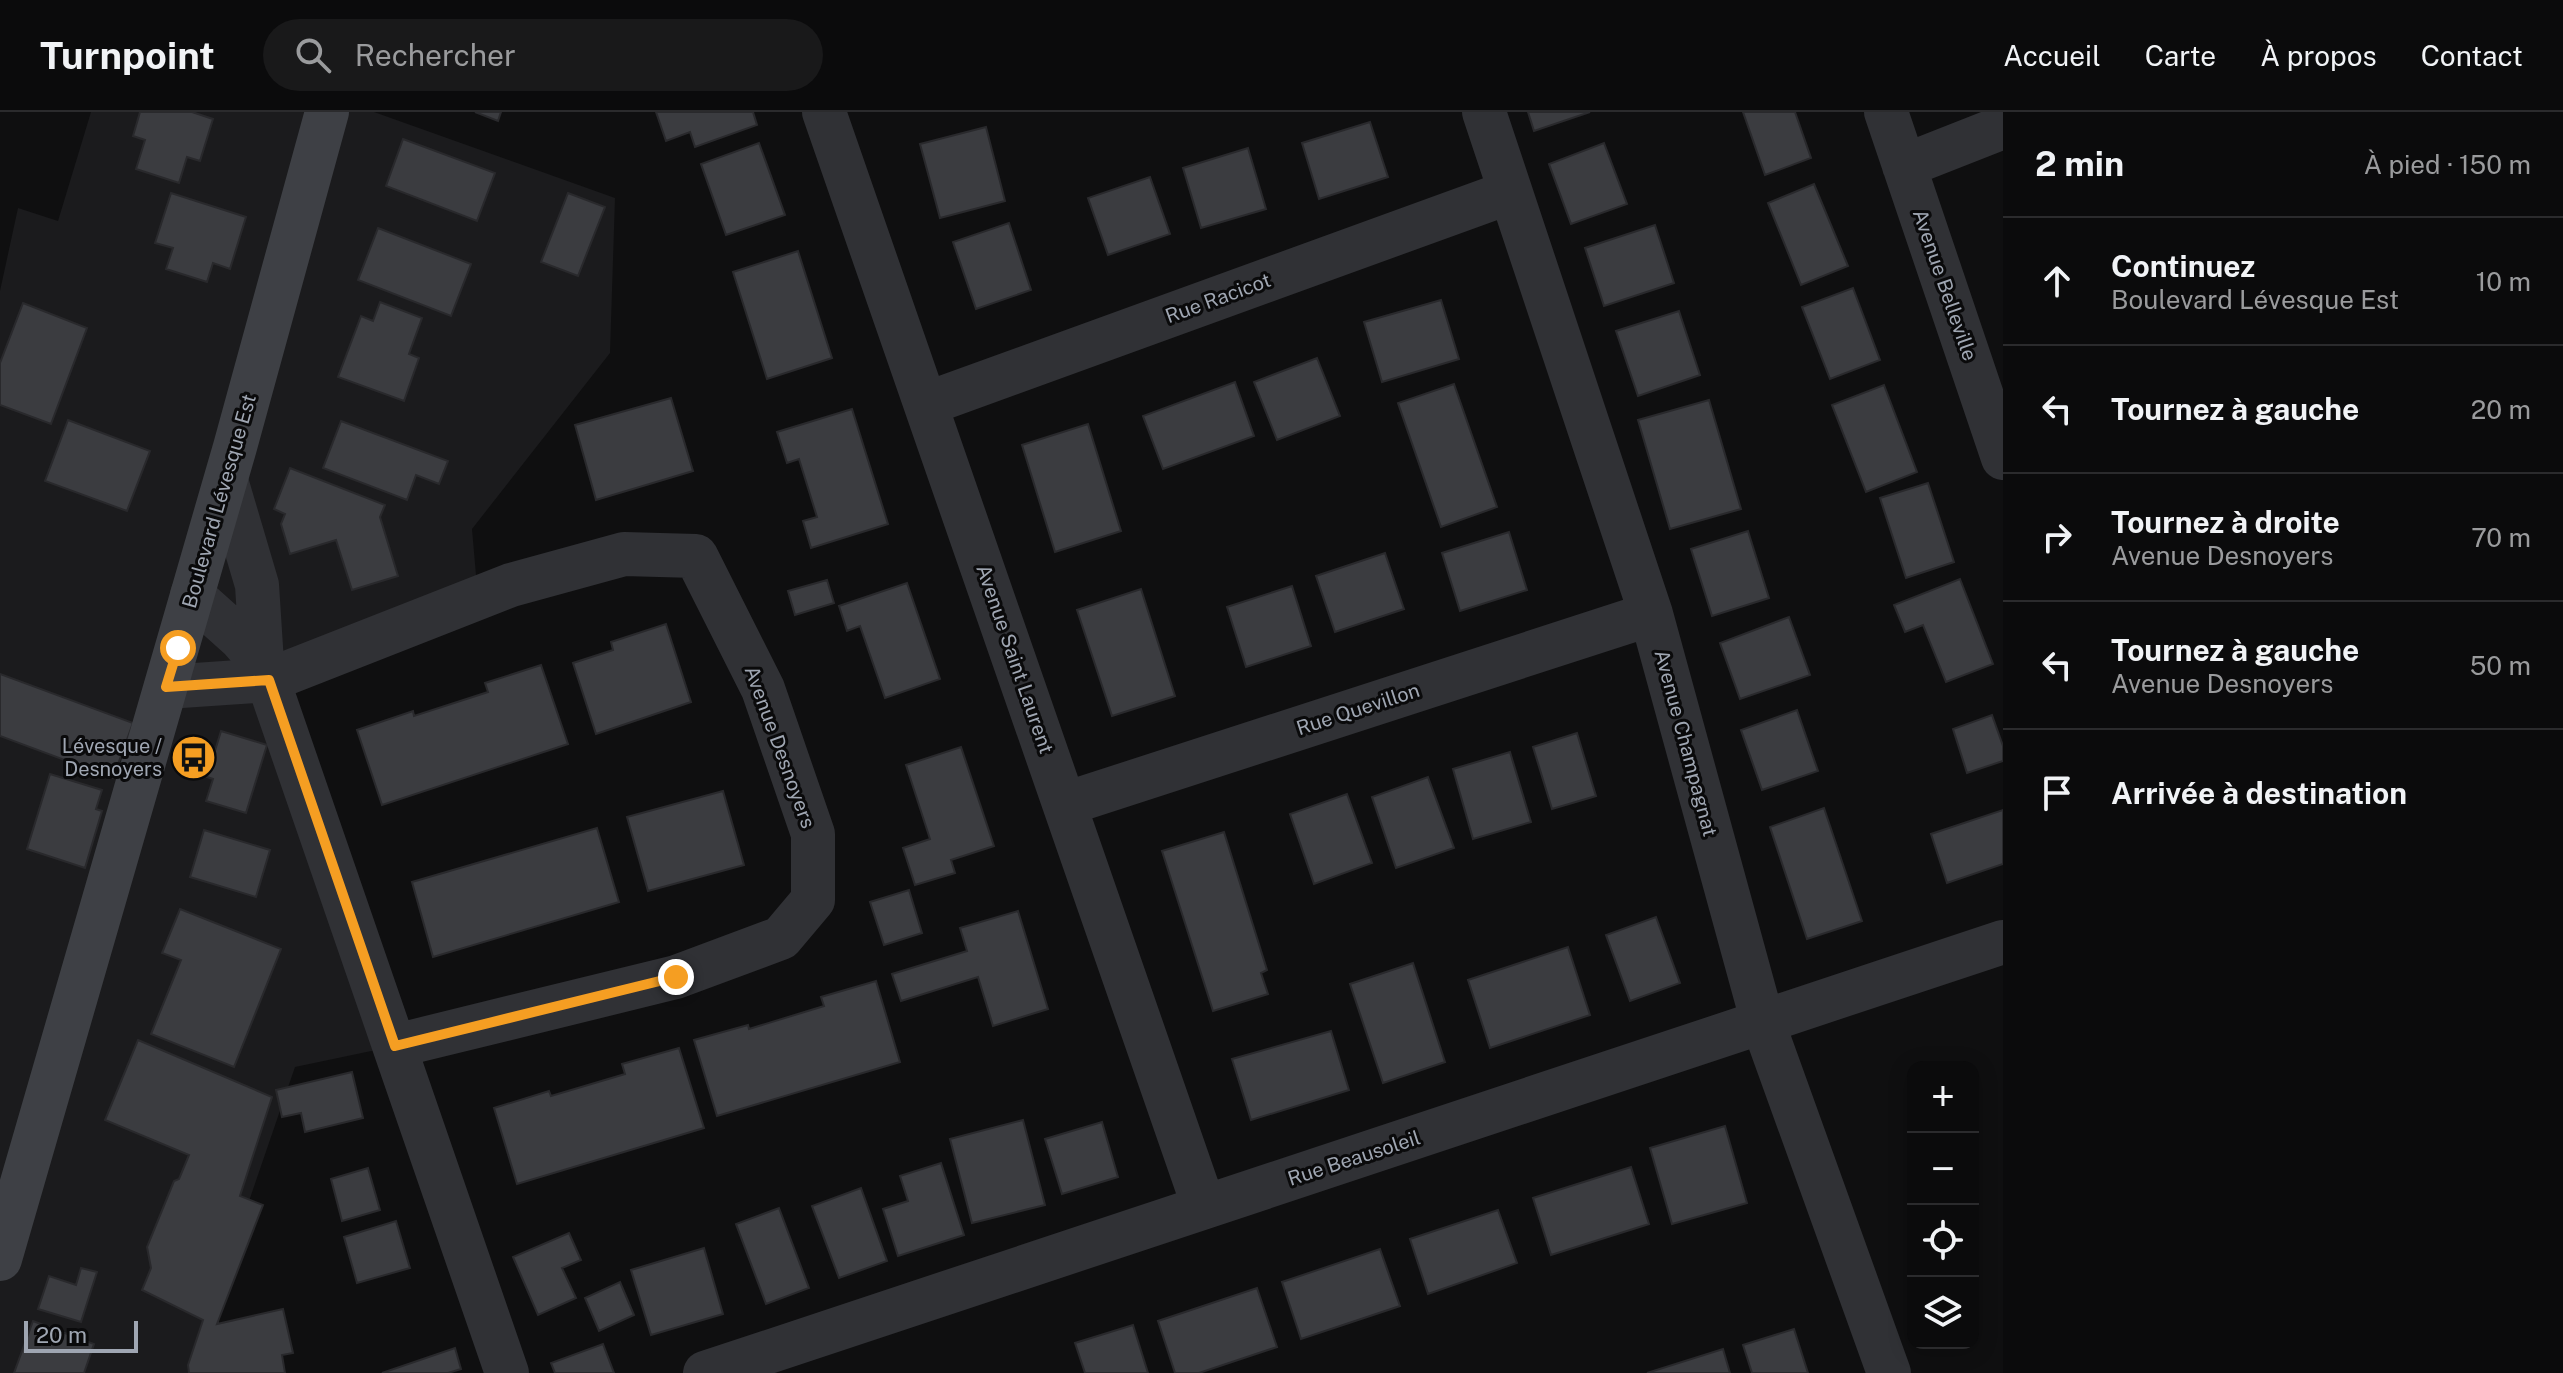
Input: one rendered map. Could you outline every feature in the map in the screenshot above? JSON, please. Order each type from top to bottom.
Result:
[{"type":"street","name":"Boulevard Lévesque Est","points":[[0,1259],[226,480],[327,112]]},
{"type":"street","name":"Avenue Saint Laurent","points":[[824,112],[1204,1207]]},
{"type":"street","name":"Avenue Champagnat","points":[[1484,112],[1651,614],[1763,1023],[1889,1373]]},
{"type":"street","name":"Avenue Belleville","points":[[1886,112],[2003,458]]},
{"type":"street","points":[[1904,166],[2003,127]]},
{"type":"street","name":"Rue Racicot","points":[[926,404],[1510,192]]},
{"type":"street","points":[[226,480],[257,585],[265,671],[507,1373]]},
{"type":"street","name":"Avenue Desnoyers","points":[[265,671],[511,585],[624,554],[696,556],[763,689],[813,834],[813,900],[781,938],[676,977],[395,1046]]},
{"type":"street","points":[[192,595],[241,639],[265,671]]},
{"type":"street","name":"Rue Quevillon","points":[[1065,804],[1651,614]]},
{"type":"street","points":[[166,687],[265,671]]},
{"type":"street","name":"Rue Beausoleil","points":[[705,1373],[2003,942]]},
{"type":"shaded area","points":[[91,112],[374,112],[615,198],[610,353],[472,529],[478,598],[269,680],[395,1046],[295,1067],[190,1373],[0,1373],[0,291],[18,208],[58,221]]},
{"type":"building","points":[[140,112],[192,112],[213,119],[200,161],[187,157],[179,183],[136,169],[145,140],[133,136]]},
{"type":"building","points":[[475,112],[501,112],[498,121]]},
{"type":"building","points":[[656,112],[753,112],[757,125],[695,147],[690,132],[666,141]]},
{"type":"building","points":[[1528,112],[1590,112],[1534,131]]},
{"type":"building","points":[[1743,112],[1795,112],[1811,158],[1765,175]]},
{"type":"building","points":[[1370,122],[1388,177],[1319,199],[1302,143]]},
{"type":"building","points":[[986,127],[1005,201],[940,218],[920,144]]},
{"type":"building","points":[[403,139],[495,173],[477,221],[386,186]]},
{"type":"building","points":[[759,143],[785,215],[726,235],[701,164]]},
{"type":"building","points":[[1604,143],[1627,204],[1571,224],[1549,164]]},
{"type":"building","points":[[1248,148],[1266,209],[1201,228],[1183,168]]},
{"type":"building","points":[[1150,177],[1170,234],[1108,255],[1088,198]]},
{"type":"building","points":[[1814,184],[1848,266],[1801,285],[1768,203]]},
{"type":"building","points":[[171,193],[246,217],[230,269],[213,263],[207,282],[166,269],[173,248],[155,243]]},
{"type":"building","points":[[568,193],[605,207],[578,276],[541,262]]},
{"type":"building","points":[[1009,223],[1031,290],[976,309],[953,242]]},
{"type":"building","points":[[1655,225],[1674,283],[1604,306],[1585,248]]},
{"type":"building","points":[[378,228],[471,264],[451,316],[358,280]]},
{"type":"building","points":[[798,251],[832,358],[767,379],[733,272]]},
{"type":"building","points":[[1853,288],[1880,360],[1830,379],[1802,307]]},
{"type":"building","points":[[1441,300],[1459,359],[1382,382],[1364,322]]},
{"type":"building","points":[[380,302],[422,318],[409,354],[419,358],[404,401],[338,377],[361,316],[373,321]]},
{"type":"building","points":[[23,303],[87,328],[51,424],[0,405],[0,363]]},
{"type":"building","points":[[1679,311],[1700,375],[1638,396],[1616,331]]},
{"type":"building","points":[[1317,358],[1340,416],[1277,440],[1254,382]]},
{"type":"building","points":[[1235,382],[1254,436],[1163,469],[1143,416]]},
{"type":"building","points":[[1454,384],[1497,507],[1441,527],[1398,403]]},
{"type":"building","points":[[1884,385],[1917,472],[1866,492],[1832,405]]},
{"type":"building","points":[[671,398],[693,471],[596,500],[575,425]]},
{"type":"building","points":[[1709,400],[1741,509],[1670,529],[1638,420]]},
{"type":"building","points":[[852,409],[888,524],[811,548],[803,521],[817,517],[799,459],[787,463],[777,432]]},
{"type":"building","points":[[68,420],[150,451],[127,511],[45,481]]},
{"type":"building","points":[[341,421],[448,461],[439,484],[416,475],[407,500],[323,468]]},
{"type":"building","points":[[1088,424],[1121,531],[1055,552],[1022,445]]},
{"type":"building","points":[[290,468],[385,505],[380,517],[398,576],[352,590],[336,540],[290,554],[281,524],[285,514],[274,509]]},
{"type":"building","points":[[1928,483],[1954,562],[1906,578],[1880,498]]},
{"type":"building","points":[[1748,531],[1769,598],[1712,616],[1691,549]]},
{"type":"building","points":[[1509,532],[1527,590],[1460,611],[1442,553]]},
{"type":"building","points":[[1385,553],[1404,609],[1335,632],[1316,576]]},
{"type":"building","points":[[1960,579],[1993,664],[1946,682],[1923,625],[1905,632],[1894,605]]},
{"type":"building","points":[[827,580],[834,603],[795,615],[788,591]]},
{"type":"building","points":[[907,583],[940,679],[885,698],[860,626],[847,631],[839,606]]},
{"type":"building","points":[[1292,586],[1311,646],[1246,667],[1227,607]]},
{"type":"building","points":[[1141,589],[1175,696],[1112,716],[1077,610]]},
{"type":"building","points":[[1789,617],[1810,675],[1740,699],[1720,643]]},
{"type":"building","points":[[666,624],[691,702],[596,734],[573,663],[613,650],[611,642]]},
{"type":"building","points":[[541,665],[568,744],[382,805],[357,730],[413,711],[414,716],[488,692],[485,683]]},
{"type":"building","points":[[0,674],[133,723],[113,778],[0,736]]},
{"type":"building","points":[[1797,710],[1818,771],[1762,790],[1741,730]]},
{"type":"building","points":[[1992,715],[2003,746],[2003,761],[1967,773],[1953,729]]},
{"type":"building","points":[[221,731],[267,745],[246,813],[206,801],[213,779],[207,777]]},
{"type":"building","points":[[1577,733],[1596,796],[1552,809],[1533,747]]},
{"type":"building","points":[[961,747],[994,846],[951,860],[955,873],[915,885],[903,848],[930,839],[906,765]]},
{"type":"building","points":[[1510,752],[1531,822],[1473,839],[1453,769]]},
{"type":"building","points":[[50,774],[102,790],[96,809],[102,811],[85,868],[27,849]]},
{"type":"building","points":[[1428,777],[1454,848],[1396,868],[1372,797]]},
{"type":"building","points":[[723,791],[744,865],[648,891],[627,817]]},
{"type":"building","points":[[1347,794],[1372,863],[1314,884],[1290,814]]},
{"type":"building","points":[[1824,808],[1862,921],[1807,939],[1770,827]]},
{"type":"building","points":[[2003,810],[2003,864],[1947,883],[1931,834]]},
{"type":"building","points":[[597,828],[619,902],[433,957],[412,882]]},
{"type":"building","points":[[204,830],[270,850],[256,897],[190,877]]},
{"type":"building","points":[[1224,832],[1267,970],[1261,973],[1268,994],[1213,1011],[1162,851]]},
{"type":"building","points":[[909,890],[922,933],[884,945],[870,902]]},
{"type":"building","points":[[180,909],[281,949],[234,1067],[151,1034],[181,960],[162,953]]},
{"type":"building","points":[[1018,911],[1048,1009],[993,1026],[978,977],[901,1001],[892,974],[967,951],[960,928]]},
{"type":"building","points":[[1656,917],[1680,983],[1630,1001],[1606,935]]},
{"type":"building","points":[[1568,947],[1590,1015],[1490,1048],[1468,980]]},
{"type":"building","points":[[1413,963],[1445,1062],[1383,1083],[1350,984]]},
{"type":"building","points":[[876,981],[900,1062],[717,1116],[694,1040],[748,1025],[749,1029],[824,1006],[821,997]]},
{"type":"building","points":[[1331,1031],[1349,1090],[1251,1120],[1232,1059]]},
{"type":"building","points":[[138,1040],[272,1097],[240,1196],[263,1205],[217,1324],[283,1309],[293,1353],[282,1355],[285,1373],[189,1373],[188,1365],[203,1320],[142,1290],[151,1268],[147,1247],[174,1181],[179,1179],[189,1155],[105,1120]]},
{"type":"building","points":[[679,1048],[704,1128],[517,1184],[494,1108],[549,1091],[551,1096],[625,1074],[622,1064]]},
{"type":"building","points":[[352,1072],[363,1118],[305,1132],[301,1113],[282,1117],[276,1090]]},
{"type":"building","points":[[1023,1120],[1045,1205],[972,1223],[950,1139]]},
{"type":"building","points":[[1102,1122],[1118,1177],[1062,1194],[1045,1139]]},
{"type":"building","points":[[1725,1126],[1747,1203],[1672,1224],[1650,1148]]},
{"type":"building","points":[[941,1163],[964,1235],[898,1256],[883,1209],[908,1201],[900,1176]]},
{"type":"building","points":[[1631,1167],[1649,1224],[1551,1255],[1533,1198]]},
{"type":"building","points":[[368,1168],[380,1210],[342,1221],[331,1179]]},
{"type":"building","points":[[861,1188],[887,1261],[839,1278],[812,1206]]},
{"type":"building","points":[[779,1208],[809,1288],[766,1304],[736,1224]]},
{"type":"building","points":[[1498,1210],[1517,1263],[1428,1294],[1410,1239]]},
{"type":"building","points":[[396,1221],[410,1268],[357,1283],[344,1237]]},
{"type":"building","points":[[569,1233],[581,1260],[562,1268],[576,1298],[538,1315],[513,1257]]},
{"type":"building","points":[[704,1248],[723,1314],[651,1335],[631,1270]]},
{"type":"building","points":[[1380,1249],[1400,1306],[1301,1339],[1282,1282]]},
{"type":"building","points":[[81,1268],[97,1272],[81,1322],[38,1309],[49,1276],[76,1285]]},
{"type":"building","points":[[620,1282],[634,1315],[599,1331],[585,1298]]},
{"type":"building","points":[[1257,1288],[1277,1347],[1199,1373],[1175,1373],[1158,1321]]},
{"type":"building","points":[[33,1321],[94,1344],[84,1373],[14,1373]]},
{"type":"building","points":[[1133,1325],[1148,1373],[1085,1373],[1075,1343]]},
{"type":"building","points":[[1794,1329],[1808,1373],[1752,1373],[1743,1345]]},
{"type":"building","points":[[603,1344],[614,1373],[555,1373],[551,1363]]},
{"type":"building","points":[[455,1348],[461,1369],[448,1373],[382,1373]]},
{"type":"building","points":[[1723,1349],[1730,1373],[1647,1373]]},
{"type":"place","name":"Lévesque / Desnoyers","points":[[193,758]]},
{"type":"route","points":[[178,648],[166,687],[269,680],[395,1046],[676,977]]}]
